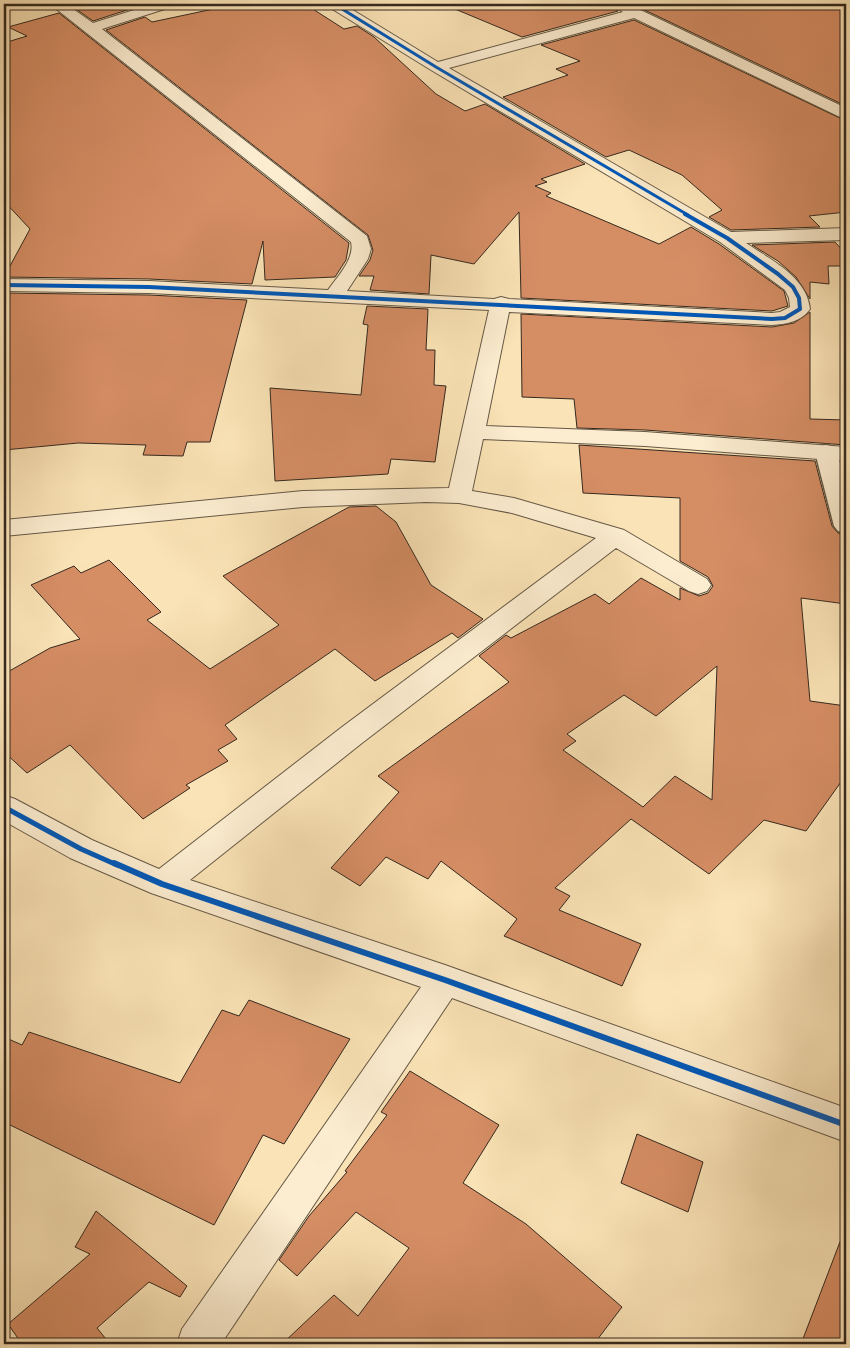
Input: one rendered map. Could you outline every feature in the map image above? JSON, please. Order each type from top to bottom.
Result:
[{"type":"street","points":[[57,4],[91,28],[360,240],[362,249],[358,259],[335,295]]},
{"type":"street","points":[[91,28],[166,4]]},
{"type":"street","points":[[4,285],[149,287],[335,295],[772,319],[785,318],[795,314],[800,309],[799,298],[793,287],[727,238],[436,67],[334,4]]},
{"type":"street","points":[[617,4],[846,114]]},
{"type":"street","points":[[436,67],[635,13]]},
{"type":"street","points":[[727,238],[846,234]]},
{"type":"street","points":[[459,496],[501,303]]},
{"type":"street","points":[[472,432],[645,439],[836,453]]},
{"type":"street","points":[[4,528],[303,499],[426,495],[459,496],[514,506],[615,536],[698,585]]},
{"type":"street","points":[[162,884],[352,735],[615,536]]},
{"type":"street","points":[[4,807],[81,849],[162,884],[445,980],[846,1125]]},
{"type":"street","points":[[197,1344],[445,980]]},
{"type":"lane","points":[[836,453],[846,526]]},
{"type":"building","points":[[93,4],[119,4],[130,9],[93,21],[76,9]]},
{"type":"building","points":[[237,4],[305,4],[344,29],[357,26],[374,37],[436,94],[465,111],[485,104],[585,164],[541,179],[547,182],[535,186],[551,193],[546,196],[659,244],[691,227],[719,244],[784,291],[788,306],[772,311],[521,298],[519,212],[474,264],[431,255],[429,294],[370,290],[374,276],[359,276],[370,260],[373,250],[368,235],[106,30],[145,17],[152,22]]},
{"type":"building","points":[[443,4],[608,4],[618,11],[522,37]]},
{"type":"building","points":[[632,4],[846,4],[846,106]]},
{"type":"building","points":[[59,13],[349,243],[346,260],[335,277],[265,280],[263,241],[252,284],[149,279],[4,277],[30,229],[4,201],[4,43],[27,36],[8,27]]},
{"type":"building","points":[[634,20],[846,121],[846,212],[809,216],[820,227],[731,230],[709,217],[722,210],[682,175],[629,150],[606,157],[503,97],[568,75],[556,69],[580,61],[541,45]]},
{"type":"building","points":[[835,242],[846,254],[846,266],[828,266],[829,284],[810,282],[810,299],[796,277],[778,261],[752,245]]},
{"type":"building","points":[[4,293],[149,295],[247,300],[210,442],[187,442],[183,456],[143,455],[146,445],[78,443],[4,450]]},
{"type":"building","points":[[367,306],[428,309],[426,350],[435,350],[434,385],[446,386],[435,462],[391,459],[388,474],[275,481],[270,388],[361,395],[368,325],[363,324]]},
{"type":"building","points":[[810,312],[810,419],[846,420],[846,445],[645,430],[577,428],[574,399],[522,397],[521,314],[772,327],[794,323]]},
{"type":"building","points":[[579,445],[815,461],[832,526],[838,533],[846,535],[846,604],[801,598],[810,701],[846,706],[846,775],[806,831],[764,820],[709,874],[631,819],[555,888],[570,896],[559,910],[641,944],[622,986],[504,936],[517,919],[441,861],[428,879],[386,857],[360,886],[331,868],[399,792],[378,776],[509,682],[479,656],[506,635],[511,638],[595,594],[609,604],[641,578],[680,600],[680,588],[699,596],[708,593],[713,586],[708,577],[680,561],[680,498],[583,493]],"holes":[[[717,666],[712,800],[675,776],[643,807],[563,750],[576,741],[567,734],[624,695],[656,716]]]},
{"type":"building","points":[[376,506],[396,522],[431,585],[483,619],[458,638],[452,633],[375,681],[335,649],[225,725],[237,739],[218,750],[228,761],[186,785],[190,788],[143,819],[70,745],[27,773],[4,752],[4,674],[50,648],[80,639],[31,585],[74,566],[81,573],[109,560],[161,612],[147,620],[210,669],[279,625],[223,576],[349,507]]},
{"type":"building","points":[[249,1000],[350,1039],[284,1144],[263,1135],[214,1225],[4,1122],[4,1037],[22,1045],[29,1032],[180,1083],[222,1010],[239,1016]]},
{"type":"building","points":[[410,1071],[499,1125],[463,1183],[526,1224],[622,1307],[594,1344],[282,1344],[334,1295],[358,1316],[409,1248],[356,1212],[297,1276],[279,1260],[309,1216],[347,1172],[345,1171],[387,1115],[381,1112]]},
{"type":"building","points":[[637,1134],[703,1162],[688,1212],[621,1183]]},
{"type":"building","points":[[96,1211],[187,1286],[180,1297],[149,1282],[97,1328],[110,1344],[22,1344],[8,1324],[90,1254],[75,1247]]},
{"type":"building","points":[[843,1234],[846,1234],[846,1344],[801,1344]]},
{"type":"cycle path","points":[[4,285],[149,287],[772,319],[785,318],[800,309],[799,298],[793,287],[727,238],[436,67],[334,4]]},
{"type":"cycle path","points":[[4,807],[81,849],[162,884],[445,980],[846,1125]]}]
